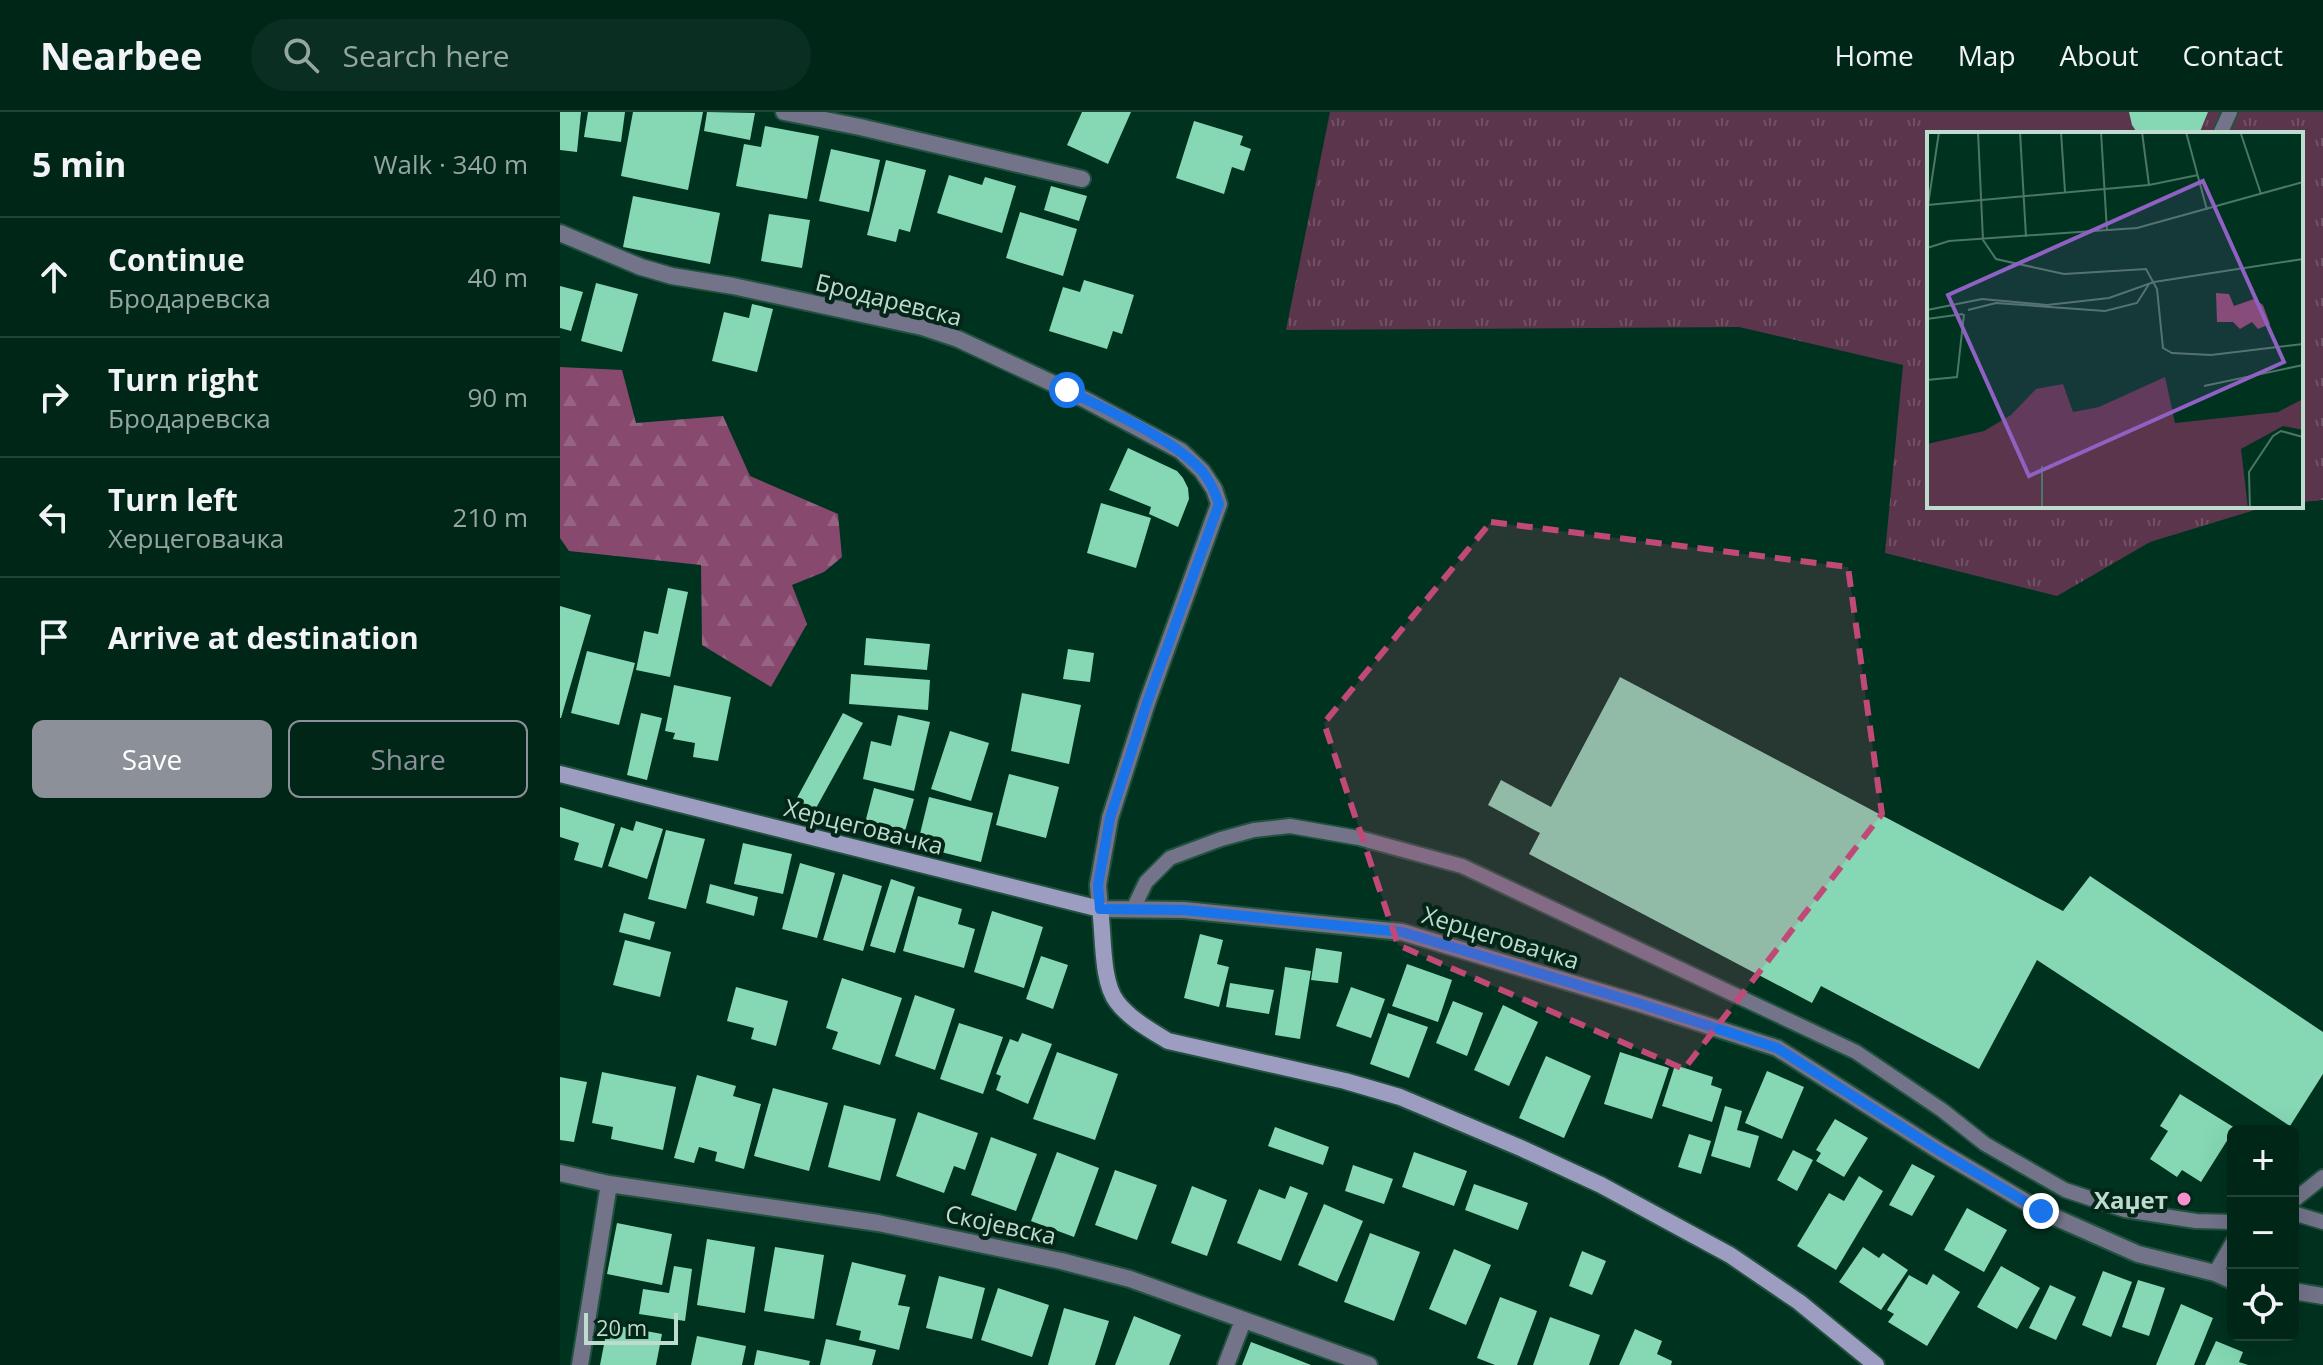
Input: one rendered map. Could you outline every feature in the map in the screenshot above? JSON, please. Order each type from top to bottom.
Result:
[{"type":"street","points":[[784,112],[1082,179]]},
{"type":"street","name":"Бродаревска","points":[[560,233],[641,267],[672,276],[922,327],[958,339],[1147,432],[1181,451],[1202,471],[1214,489],[1219,504],[1147,703],[1110,818],[1098,885],[1100,909]]},
{"type":"street","name":"Херцеговачка","points":[[560,774],[1100,909],[1184,910],[1402,932],[1638,1003],[1777,1048],[2041,1211],[2138,1254],[2227,1278]]},
{"type":"street","points":[[1100,909],[1108,980],[1116,1001],[1144,1027],[1168,1041],[1345,1081],[1400,1097],[1601,1185],[1730,1255],[1799,1302],[1876,1365]]},
{"type":"street","name":"Скојевска","points":[[560,1173],[609,1184],[878,1223],[988,1244],[1130,1279],[1369,1365]]},
{"type":"street","points":[[580,1365],[609,1184]]},
{"type":"street","points":[[2299,1292],[2323,1296]]},
{"type":"street","points":[[1226,1365],[1243,1321]]},
{"type":"lane","points":[[2221,132],[2230,112]]},
{"type":"lane","points":[[1133,909],[1146,882],[1170,858],[1254,830],[1290,826],[1359,838],[1462,866],[1856,1052],[1942,1110],[1985,1144],[2065,1190],[2125,1210],[2196,1221],[2227,1222]]},
{"type":"lane","points":[[2298,1197],[2323,1177]]},
{"type":"lane","points":[[2299,1215],[2323,1222]]},
{"type":"lane","points":[[2215,1273],[2227,1252]]},
{"type":"highlighted area","points":[[1491,522],[1848,567],[1882,814],[1684,1069],[1398,945],[1324,723]]},
{"type":"green space","points":[[1330,112],[2323,112],[2323,500],[2303,502],[2303,132],[1927,132],[1927,508],[2261,508],[2150,542],[2057,596],[1885,553],[1903,365],[1739,327],[1286,330]]},
{"type":"green space","points":[[1900,112],[2208,112],[2200,132],[1948,132]]},
{"type":"green space","points":[[560,367],[622,370],[636,423],[723,416],[750,476],[838,514],[842,557],[824,572],[792,585],[807,624],[771,687],[702,645],[701,565],[569,551],[560,538]]},
{"type":"building","points":[[560,112],[581,112],[577,152],[560,150]]},
{"type":"building","points":[[588,112],[625,112],[621,142],[584,137]]},
{"type":"building","points":[[633,112],[703,112],[688,190],[621,176]]},
{"type":"building","points":[[707,112],[755,113],[750,140],[704,131]]},
{"type":"building","points":[[1082,112],[1131,112],[1108,164],[1067,145]]},
{"type":"building","points":[[2129,112],[2208,112],[2200,132],[2137,132]]},
{"type":"building","points":[[1194,121],[1243,136],[1240,145],[1251,149],[1244,171],[1232,167],[1224,194],[1176,178]]},
{"type":"building","points":[[765,126],[819,136],[807,199],[736,186],[744,144],[761,147]]},
{"type":"building","points":[[831,149],[880,160],[869,212],[819,201]]},
{"type":"building","points":[[886,160],[926,170],[910,232],[899,229],[896,242],[867,235]]},
{"type":"building","points":[[949,175],[982,185],[985,177],[1016,186],[1002,233],[937,213]]},
{"type":"building","points":[[1051,186],[1087,196],[1079,221],[1044,210]]},
{"type":"building","points":[[633,196],[720,213],[710,264],[623,247]]},
{"type":"building","points":[[1020,212],[1077,229],[1063,276],[1006,258]]},
{"type":"building","points":[[769,214],[810,220],[802,268],[761,261]]},
{"type":"building","points":[[1084,280],[1134,295],[1122,334],[1113,331],[1107,349],[1049,331],[1063,287],[1080,292]]},
{"type":"building","points":[[596,283],[638,294],[622,352],[581,341]]},
{"type":"building","points":[[560,286],[583,292],[571,331],[560,328]]},
{"type":"building","points":[[752,304],[773,309],[757,372],[712,361],[724,312],[749,318]]},
{"type":"building","points":[[1128,448],[1177,471],[1183,478],[1189,499],[1178,527],[1149,514],[1151,507],[1109,490]]},
{"type":"building","points":[[1101,503],[1151,518],[1136,568],[1087,553]]},
{"type":"building","points":[[668,588],[688,592],[670,677],[636,670],[644,631],[658,634]]},
{"type":"building","points":[[560,606],[591,615],[561,718],[560,718]]},
{"type":"building","points":[[866,638],[930,644],[927,670],[864,665]]},
{"type":"building","points":[[1068,649],[1094,653],[1090,682],[1063,679]]},
{"type":"building","points":[[587,651],[635,663],[619,725],[571,713]]},
{"type":"building","points":[[851,674],[930,680],[928,710],[849,704]]},
{"type":"building","points":[[1620,677],[2063,911],[2090,876],[2323,1032],[2323,1074],[2288,1125],[2037,960],[1979,1069],[1821,986],[1812,1003],[1529,854],[1540,833],[1488,805],[1501,780],[1551,807]]},
{"type":"building","points":[[674,685],[731,697],[718,761],[693,757],[695,743],[673,739],[675,733],[665,731]]},
{"type":"building","points":[[1022,693],[1081,705],[1069,764],[1011,751]]},
{"type":"building","points":[[641,713],[662,718],[647,780],[627,775]]},
{"type":"building","points":[[843,713],[863,723],[810,819],[791,809]]},
{"type":"building","points":[[898,715],[930,722],[914,791],[863,779],[871,741],[891,746]]},
{"type":"building","points":[[950,731],[989,743],[971,801],[931,789]]},
{"type":"building","points":[[1009,774],[1059,787],[1046,838],[996,825]]},
{"type":"building","points":[[874,788],[914,799],[902,842],[863,831]]},
{"type":"building","points":[[929,797],[993,813],[981,862],[917,846]]},
{"type":"building","points":[[560,807],[615,824],[602,868],[574,860],[579,843],[560,837]]},
{"type":"building","points":[[636,821],[663,829],[647,879],[608,866],[621,827],[633,831]]},
{"type":"building","points":[[666,830],[705,839],[686,909],[648,899]]},
{"type":"building","points":[[743,843],[792,854],[783,894],[734,884]]},
{"type":"building","points":[[800,863],[835,873],[817,938],[782,929]]},
{"type":"building","points":[[843,874],[882,886],[863,951],[823,940]]},
{"type":"building","points":[[891,879],[915,887],[895,953],[870,946]]},
{"type":"building","points":[[710,884],[758,897],[754,916],[706,903]]},
{"type":"building","points":[[918,896],[962,909],[958,924],[975,929],[964,968],[903,951]]},
{"type":"building","points":[[992,911],[1043,927],[1024,988],[974,972]]},
{"type":"building","points":[[624,913],[655,922],[650,940],[619,932]]},
{"type":"building","points":[[1200,934],[1223,940],[1217,964],[1229,967],[1219,1007],[1184,998]]},
{"type":"building","points":[[625,940],[671,952],[660,997],[613,985]]},
{"type":"building","points":[[1316,948],[1342,952],[1338,983],[1311,980]]},
{"type":"building","points":[[1041,956],[1068,965],[1053,1009],[1026,999]]},
{"type":"building","points":[[1407,964],[1452,980],[1438,1022],[1392,1006]]},
{"type":"building","points":[[1285,967],[1311,971],[1300,1039],[1275,1035]]},
{"type":"building","points":[[842,978],[902,998],[880,1065],[832,1049],[838,1032],[826,1028]]},
{"type":"building","points":[[1230,983],[1274,990],[1269,1014],[1226,1007]]},
{"type":"building","points":[[736,987],[788,1001],[776,1046],[751,1039],[754,1028],[727,1021]]},
{"type":"building","points":[[1351,987],[1385,999],[1371,1038],[1336,1026]]},
{"type":"building","points":[[915,995],[955,1009],[935,1070],[895,1056]]},
{"type":"building","points":[[1453,1001],[1483,1013],[1467,1056],[1436,1043]]},
{"type":"building","points":[[1503,1005],[1538,1022],[1509,1086],[1474,1070]]},
{"type":"building","points":[[1388,1013],[1428,1027],[1409,1078],[1370,1064]]},
{"type":"building","points":[[959,1023],[1003,1037],[983,1094],[940,1079]]},
{"type":"building","points":[[1022,1033],[1052,1044],[1028,1104],[996,1090],[1001,1076],[996,1074],[1010,1039],[1018,1042]]},
{"type":"building","points":[[1057,1052],[1118,1074],[1095,1140],[1033,1119]]},
{"type":"building","points":[[1620,1052],[1669,1068],[1652,1119],[1604,1104]]},
{"type":"building","points":[[1546,1056],[1591,1076],[1564,1138],[1519,1118]]},
{"type":"building","points":[[1675,1065],[1713,1077],[1711,1085],[1722,1089],[1712,1122],[1662,1106]]},
{"type":"building","points":[[1767,1071],[1804,1087],[1782,1139],[1745,1123]]},
{"type":"building","points":[[602,1072],[676,1087],[663,1150],[611,1139],[613,1127],[592,1123]]},
{"type":"building","points":[[697,1075],[736,1086],[733,1096],[761,1104],[744,1169],[715,1161],[717,1152],[699,1147],[694,1163],[674,1158]]},
{"type":"building","points":[[560,1077],[587,1082],[574,1142],[560,1140]]},
{"type":"building","points":[[773,1088],[828,1103],[809,1171],[754,1156]]},
{"type":"building","points":[[2180,1094],[2230,1125],[2227,1125],[2227,1141],[2201,1182],[2182,1170],[2177,1177],[2150,1159],[2168,1131],[2160,1126]]},
{"type":"building","points":[[844,1105],[896,1119],[880,1181],[828,1167]]},
{"type":"building","points":[[1725,1106],[1742,1111],[1737,1130],[1759,1136],[1750,1168],[1711,1156]]},
{"type":"building","points":[[918,1112],[978,1133],[965,1170],[954,1166],[944,1193],[896,1176]]},
{"type":"building","points":[[1835,1119],[1868,1138],[1844,1177],[1816,1161],[1821,1153],[1816,1150]]},
{"type":"building","points":[[1275,1127],[1329,1147],[1323,1165],[1268,1146]]},
{"type":"building","points":[[1689,1134],[1711,1141],[1701,1174],[1678,1167]]},
{"type":"building","points":[[991,1137],[1037,1154],[1016,1211],[971,1195]]},
{"type":"building","points":[[1793,1150],[1813,1160],[1797,1191],[1777,1180]]},
{"type":"building","points":[[1057,1152],[1099,1168],[1074,1237],[1031,1221]]},
{"type":"building","points":[[1414,1152],[1467,1171],[1454,1206],[1402,1187]]},
{"type":"building","points":[[1912,1164],[1935,1176],[1912,1216],[1889,1205]]},
{"type":"building","points":[[1353,1165],[1393,1179],[1384,1204],[1345,1191]]},
{"type":"building","points":[[1115,1170],[1157,1185],[1137,1240],[1095,1225]]},
{"type":"building","points":[[1859,1176],[1883,1191],[1836,1270],[1797,1246],[1829,1193],[1844,1201]]},
{"type":"building","points":[[1474,1184],[1528,1203],[1518,1230],[1465,1210]]},
{"type":"building","points":[[1192,1186],[1227,1200],[1207,1256],[1171,1243]]},
{"type":"building","points":[[1290,1186],[1308,1193],[1281,1261],[1237,1243],[1259,1189],[1285,1199]]},
{"type":"building","points":[[1324,1204],[1363,1221],[1337,1282],[1298,1265]]},
{"type":"building","points":[[1967,1208],[2007,1230],[1984,1272],[1944,1250]]},
{"type":"building","points":[[617,1223],[672,1234],[662,1285],[607,1274]]},
{"type":"building","points":[[1370,1233],[1420,1252],[1394,1321],[1344,1302]]},
{"type":"building","points":[[707,1239],[755,1247],[745,1313],[697,1305]]},
{"type":"building","points":[[775,1247],[824,1255],[814,1319],[764,1311]]},
{"type":"building","points":[[1863,1247],[1879,1258],[1883,1253],[1908,1270],[1881,1310],[1839,1282]]},
{"type":"building","points":[[1454,1249],[1491,1265],[1466,1325],[1429,1309]]},
{"type":"building","points":[[1582,1251],[1606,1261],[1592,1295],[1569,1286]]},
{"type":"building","points":[[852,1262],[906,1275],[898,1305],[910,1307],[899,1350],[859,1340],[861,1331],[836,1325]]},
{"type":"building","points":[[674,1266],[692,1269],[685,1321],[639,1314],[643,1289],[669,1293]]},
{"type":"building","points":[[2001,1266],[2040,1288],[2017,1329],[1977,1307]]},
{"type":"building","points":[[2103,1271],[2132,1282],[2111,1337],[2082,1325]]},
{"type":"building","points":[[1933,1274],[1960,1292],[1927,1346],[1888,1322],[1894,1314],[1887,1310],[1909,1275],[1927,1285]]},
{"type":"building","points":[[939,1276],[985,1288],[972,1339],[926,1328]]},
{"type":"building","points":[[2138,1280],[2165,1288],[2149,1336],[2122,1327]]},
{"type":"building","points":[[2050,1285],[2076,1297],[2056,1340],[2029,1328]]},
{"type":"building","points":[[998,1288],[1049,1305],[1032,1357],[981,1340]]},
{"type":"building","points":[[1500,1297],[1537,1311],[1517,1365],[1495,1365],[1477,1358]]},
{"type":"building","points":[[2181,1304],[2213,1318],[2194,1365],[2156,1365]]},
{"type":"building","points":[[1064,1308],[1109,1321],[1095,1365],[1048,1365]]},
{"type":"building","points":[[1134,1316],[1181,1335],[1169,1365],[1115,1365]]},
{"type":"building","points":[[1550,1317],[1600,1335],[1589,1365],[1533,1365]]},
{"type":"building","points":[[608,1324],[662,1334],[656,1365],[600,1365]]},
{"type":"building","points":[[1635,1329],[1662,1341],[1657,1354],[1672,1361],[1671,1365],[1619,1365]]},
{"type":"building","points":[[697,1336],[746,1346],[742,1365],[691,1365]]},
{"type":"building","points":[[826,1339],[876,1350],[872,1365],[820,1365]]},
{"type":"building","points":[[2216,1341],[2243,1352],[2239,1362],[2248,1365],[2205,1365]]},
{"type":"building","points":[[1251,1342],[1283,1354],[1311,1365],[1242,1365]]},
{"type":"building","points":[[757,1350],[810,1361],[809,1365],[754,1365]]},
{"type":"place","name":"Хаџет","points":[[2184,1199]]},
{"type":"route","points":[[1067,390],[1181,451],[1202,471],[1214,489],[1219,504],[1177,616],[1110,818],[1098,885],[1100,909],[1184,910],[1402,932],[1638,1003],[1777,1048],[2041,1211]]}]
